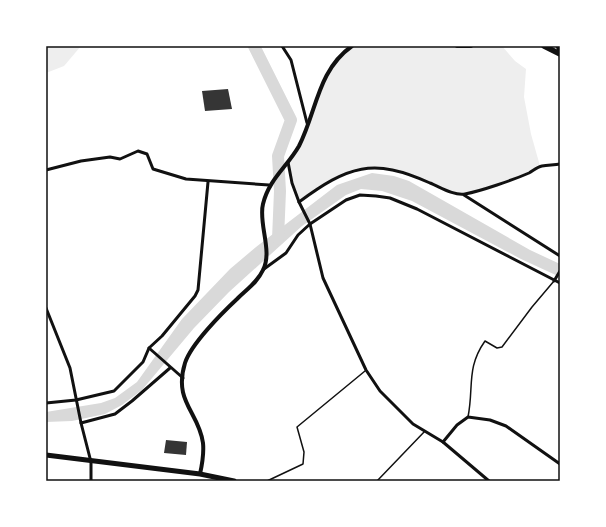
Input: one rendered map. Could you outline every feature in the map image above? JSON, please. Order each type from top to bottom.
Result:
[{"type":"highway","points":[[544,46],[560,54]]},
{"type":"highway","points":[[46,455],[91,462],[200,474],[234,481]]},
{"type":"street","points":[[282,46],[291,60],[307,123]]},
{"type":"street","points":[[264,269],[266,254],[262,206],[270,185],[287,164],[299,144],[320,87],[340,55],[352,46]]},
{"type":"street","points":[[457,46],[471,46]]},
{"type":"street","points":[[557,46],[560,54]]},
{"type":"street","points":[[46,170],[81,161],[110,157],[120,159],[138,151],[147,154],[152,169],[186,179],[208,182],[270,185]]},
{"type":"street","points":[[287,164],[299,202],[310,224],[323,278],[366,370],[380,391],[413,424],[443,442],[489,481]]},
{"type":"street","points":[[464,194],[530,173],[540,166],[560,164]]},
{"type":"street","points":[[299,202],[344,175],[367,168],[386,168],[407,172],[448,191],[464,194],[560,256]]},
{"type":"street","points":[[46,403],[76,400],[114,391],[143,362],[149,348],[162,336],[195,296],[198,290],[208,182]]},
{"type":"street","points":[[200,474],[203,443],[184,399],[183,378],[186,362],[202,336],[236,300],[254,284],[264,269],[286,253],[298,235],[310,224],[346,200],[360,195],[390,198],[417,209],[560,283]]},
{"type":"street","points":[[554,281],[560,271]]},
{"type":"street","points":[[46,308],[70,368],[81,423],[91,462],[91,481]]},
{"type":"street","points":[[149,348],[183,378]]},
{"type":"street","points":[[81,423],[114,414],[132,402],[170,368]]},
{"type":"street","points":[[443,442],[458,425],[468,417],[490,420],[506,426],[560,464]]},
{"type":"lane","points":[[468,417],[472,385],[471,377],[477,353],[485,341],[497,348],[502,347],[554,281]]},
{"type":"lane","points":[[267,481],[303,464],[304,452],[297,427],[366,370]]},
{"type":"lane","points":[[377,481],[425,431]]},
{"type":"shaded area","points":[[46,46],[81,46],[64,66],[46,73]]},
{"type":"shaded area","points":[[352,46],[502,46],[515,61],[526,69],[524,97],[531,134],[540,166],[502,183],[463,194],[448,191],[401,171],[376,167],[367,168],[340,177],[299,202],[292,183],[288,162],[299,144],[331,69]]},
{"type":"shaded area","points":[[372,173],[394,176],[409,181],[530,250],[560,264],[560,277],[521,259],[412,201],[382,191],[361,189],[346,195],[302,226],[229,292],[194,328],[142,390],[122,405],[105,414],[72,421],[46,422],[46,412],[101,403],[115,398],[137,382],[182,319],[230,269],[256,247],[337,185]]},
{"type":"building","points":[[228,89],[232,109],[205,111],[202,91]]},
{"type":"building","points":[[166,440],[187,442],[186,455],[164,453]]},
{"type":"waterway","points":[[254,46],[291,120],[278,156],[280,191],[278,239]]}]
